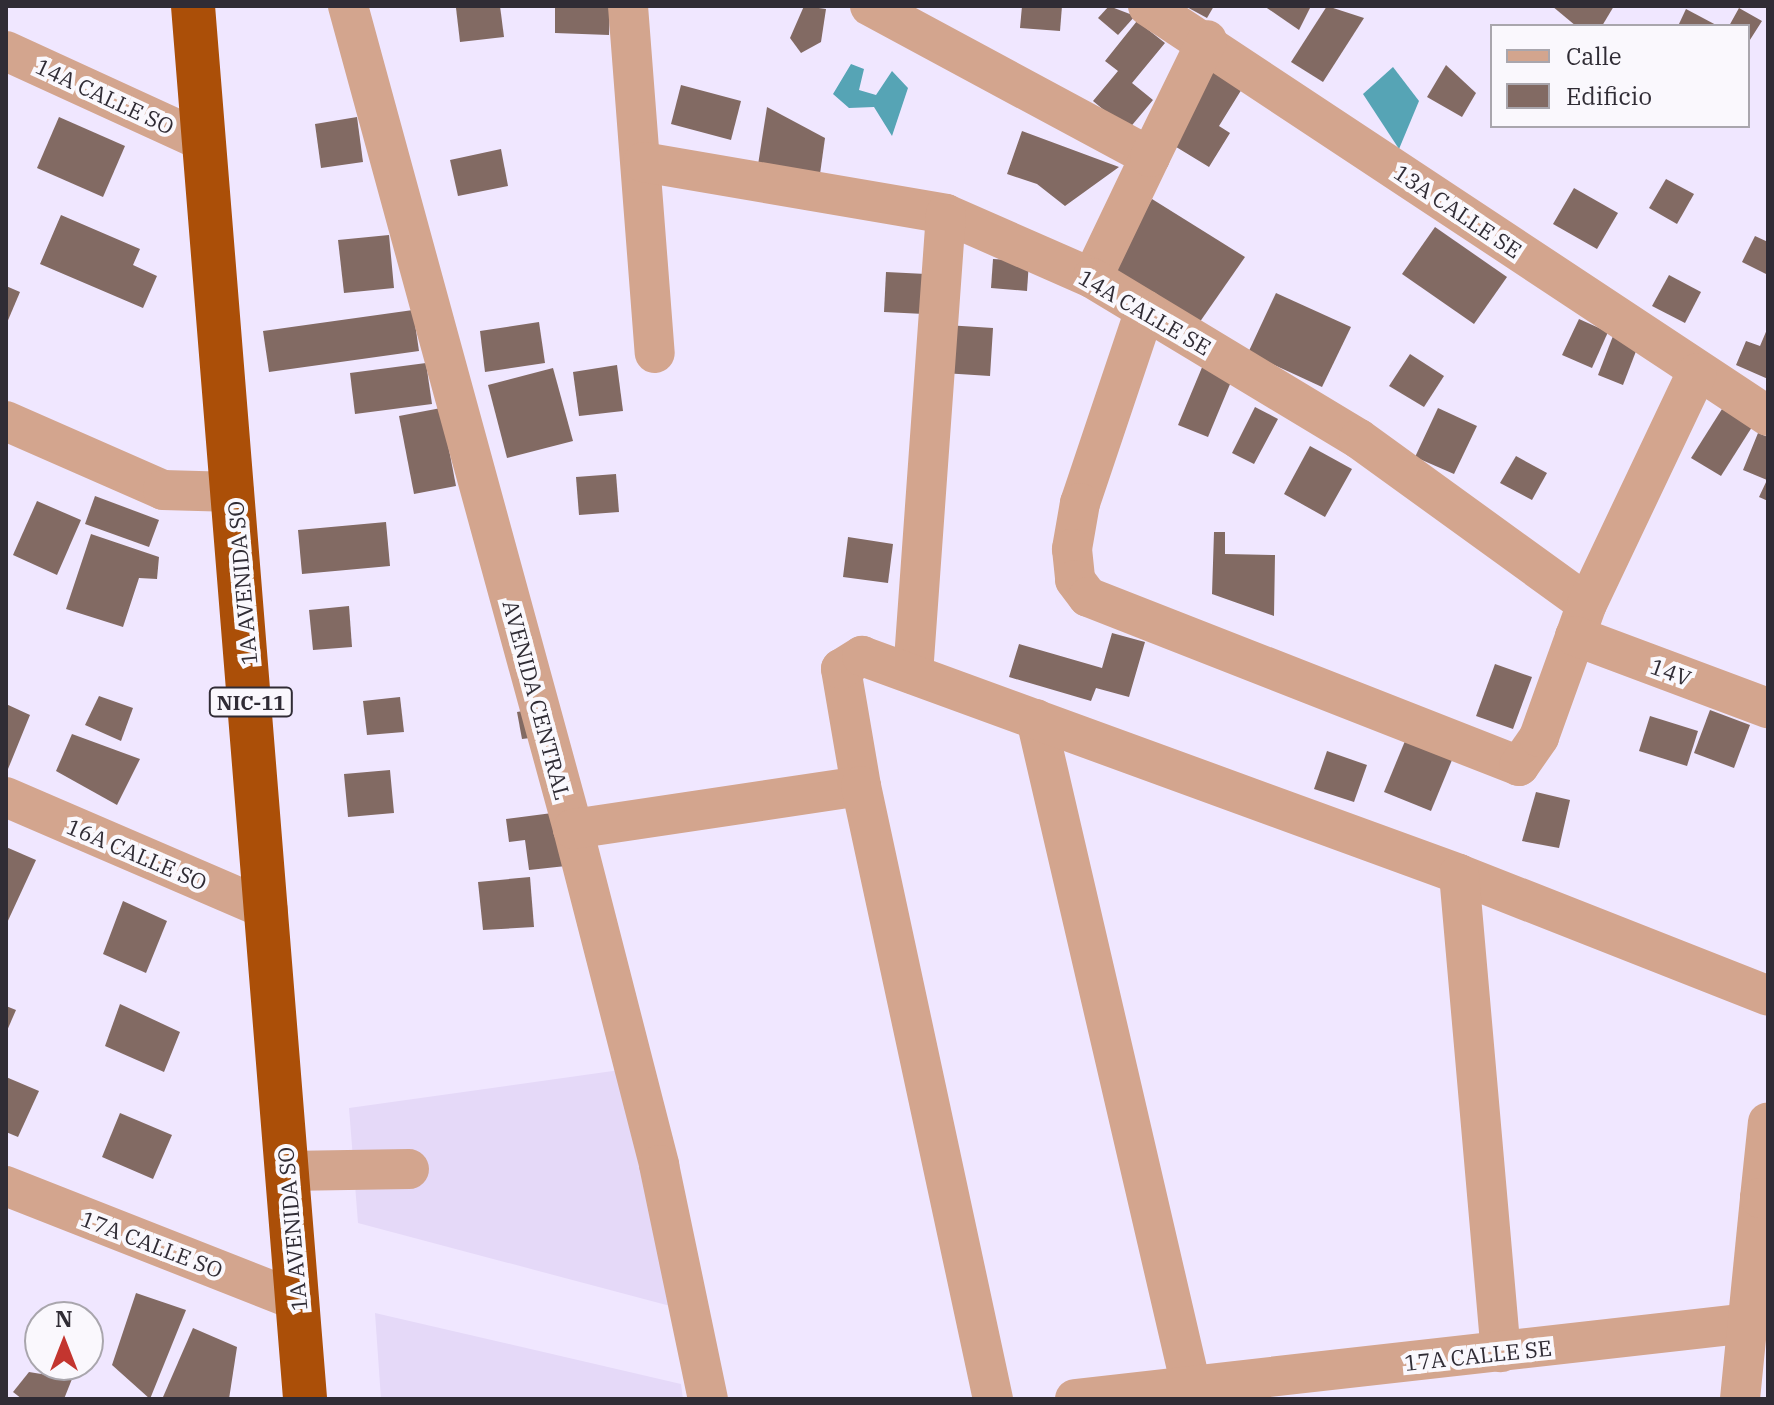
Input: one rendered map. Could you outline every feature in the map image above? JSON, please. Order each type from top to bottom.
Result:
[{"type":"highway","name":"1A AVENIDA SO","points":[[193,6],[305,1399]]},
{"type":"street","name":"AVENIDA CENTRAL","points":[[348,6],[573,829],[659,1165],[708,1399]]},
{"type":"street","points":[[628,6],[643,162],[655,353]]},
{"type":"street","points":[[870,6],[1150,157]]},
{"type":"street","name":"13A CALLE SE","points":[[1148,6],[1207,40],[1696,374],[1768,416]]},
{"type":"street","points":[[1092,278],[1207,40]]},
{"type":"street","name":"14A CALLE SO","points":[[6,51],[203,141]]},
{"type":"street","name":"14A CALLE SE","points":[[643,162],[946,214],[1092,278],[1359,439],[1581,620]]},
{"type":"street","points":[[913,674],[946,214]]},
{"type":"street","points":[[1145,310],[1080,503],[1072,549],[1075,580],[1098,606],[1519,766],[1539,737],[1581,620],[1696,374]]},
{"type":"street","points":[[6,421],[163,490],[234,492]]},
{"type":"street","name":"14V","points":[[1581,620],[1768,708]]},
{"type":"street","points":[[993,1399],[861,786],[841,669],[862,656],[1459,874],[1768,996]]},
{"type":"street","points":[[1036,719],[1191,1386]]},
{"type":"street","points":[[573,829],[861,786]]},
{"type":"street","name":"16A CALLE SO","points":[[6,797],[268,910]]},
{"type":"street","points":[[1459,874],[1501,1352]]},
{"type":"street","points":[[1740,1399],[1764,1198],[1768,1122]]},
{"type":"street","points":[[287,1171],[409,1169]]},
{"type":"street","name":"17A CALLE SO","points":[[6,1186],[298,1301]]},
{"type":"street","name":"17A CALLE SE","points":[[1075,1399],[1748,1323]]},
{"type":"shaded area","points":[[627,1069],[674,1307],[358,1223],[349,1108]]},
{"type":"shaded area","points":[[375,1313],[681,1384],[683,1399],[381,1399]]},
{"type":"water","points":[[851,64],[864,69],[859,90],[876,95],[892,71],[908,88],[892,136],[874,107],[849,108],[833,94]]},
{"type":"water","points":[[1393,67],[1419,101],[1399,149],[1363,94]]},
{"type":"building","points":[[500,6],[504,37],[460,42],[456,8]]},
{"type":"building","points":[[555,6],[610,6],[609,35],[555,33]]},
{"type":"building","points":[[804,6],[826,9],[821,42],[801,53],[790,38]]},
{"type":"building","points":[[1022,6],[1062,6],[1060,31],[1020,28]]},
{"type":"building","points":[[1109,6],[1135,16],[1118,35],[1098,18]]},
{"type":"building","points":[[1185,6],[1214,6],[1207,18]]},
{"type":"building","points":[[1264,6],[1311,6],[1299,30]]},
{"type":"building","points":[[1327,6],[1364,18],[1323,82],[1291,62]]},
{"type":"building","points":[[1552,6],[1614,6],[1603,24],[1574,24]]},
{"type":"building","points":[[1739,8],[1762,21],[1750,40],[1750,24],[1730,24]]},
{"type":"building","points":[[1686,9],[1714,24],[1679,24]]},
{"type":"building","points":[[1137,21],[1165,43],[1132,83],[1153,100],[1128,130],[1093,101],[1118,71],[1105,61]]},
{"type":"building","points":[[1446,65],[1476,93],[1462,117],[1427,97]]},
{"type":"building","points":[[1216,66],[1245,84],[1219,126],[1230,133],[1209,167],[1168,142]]},
{"type":"building","points":[[681,85],[741,101],[731,140],[671,124]]},
{"type":"building","points":[[767,107],[825,138],[820,174],[758,165]]},
{"type":"building","points":[[59,117],[125,146],[103,197],[37,168]]},
{"type":"building","points":[[357,117],[363,162],[321,168],[315,124]]},
{"type":"building","points":[[1022,131],[1119,167],[1065,206],[1037,184],[1007,174]]},
{"type":"building","points":[[501,149],[508,186],[458,196],[450,160]]},
{"type":"building","points":[[1666,179],[1694,194],[1677,224],[1649,208]]},
{"type":"building","points":[[1574,188],[1618,213],[1597,249],[1553,224]]},
{"type":"building","points":[[1152,199],[1245,257],[1197,326],[1108,272]]},
{"type":"building","points":[[61,215],[140,249],[133,265],[157,276],[143,308],[40,264]]},
{"type":"building","points":[[1435,227],[1507,277],[1474,324],[1402,274]]},
{"type":"building","points":[[389,235],[394,288],[344,293],[338,240]]},
{"type":"building","points":[[1755,236],[1768,242],[1768,275],[1742,262]]},
{"type":"building","points":[[993,259],[1029,261],[1027,291],[991,288]]},
{"type":"building","points":[[886,272],[926,274],[924,314],[884,312]]},
{"type":"building","points":[[1669,275],[1701,292],[1685,323],[1652,306]]},
{"type":"building","points":[[6,286],[20,292],[6,325]]},
{"type":"building","points":[[1276,293],[1351,327],[1322,387],[1248,353]]},
{"type":"building","points":[[413,310],[419,351],[269,372],[263,331]]},
{"type":"building","points":[[1579,319],[1608,332],[1592,368],[1562,355]]},
{"type":"building","points":[[539,322],[545,363],[485,372],[480,331]]},
{"type":"building","points":[[946,325],[993,328],[990,376],[943,373]]},
{"type":"building","points":[[1768,327],[1768,379],[1736,365],[1746,341],[1760,346]]},
{"type":"building","points":[[1613,336],[1638,346],[1623,385],[1598,375]]},
{"type":"building","points":[[1410,354],[1444,376],[1424,407],[1389,386]]},
{"type":"building","points":[[426,363],[432,404],[355,414],[350,373]]},
{"type":"building","points":[[617,365],[623,411],[579,416],[573,372]]},
{"type":"building","points":[[1203,365],[1233,377],[1208,437],[1178,425]]},
{"type":"building","points":[[553,368],[573,441],[507,458],[488,385]]},
{"type":"building","points":[[1255,407],[1278,419],[1254,464],[1232,453]]},
{"type":"building","points":[[441,408],[456,486],[414,494],[399,416]]},
{"type":"building","points":[[1438,408],[1477,426],[1454,474],[1415,457]]},
{"type":"building","points":[[1722,409],[1752,427],[1721,476],[1691,458]]},
{"type":"building","points":[[1758,433],[1768,437],[1768,501],[1759,497],[1767,480],[1743,470]]},
{"type":"building","points":[[1310,446],[1352,469],[1325,517],[1284,494]]},
{"type":"building","points":[[1516,456],[1547,473],[1532,500],[1500,483]]},
{"type":"building","points":[[616,474],[619,512],[579,515],[576,477]]},
{"type":"building","points":[[95,496],[159,520],[149,547],[85,524]]},
{"type":"building","points":[[37,501],[81,520],[57,575],[13,555]]},
{"type":"building","points":[[386,522],[390,566],[302,574],[298,530]]},
{"type":"building","points":[[1214,532],[1225,532],[1225,554],[1275,555],[1274,616],[1212,594]]},
{"type":"building","points":[[91,534],[159,557],[157,579],[139,578],[123,627],[66,609]]},
{"type":"building","points":[[848,537],[893,544],[888,583],[843,577]]},
{"type":"building","points":[[349,606],[352,647],[313,650],[309,610]]},
{"type":"building","points":[[1112,633],[1145,642],[1129,697],[1096,688],[1091,701],[1009,677],[1019,644],[1102,668]]},
{"type":"building","points":[[1495,664],[1532,677],[1513,729],[1476,716]]},
{"type":"building","points":[[99,696],[133,708],[121,741],[85,725]]},
{"type":"building","points":[[400,697],[404,732],[367,735],[363,701]]},
{"type":"building","points":[[6,704],[30,715],[6,774]]},
{"type":"building","points":[[534,709],[538,737],[522,739],[517,712]]},
{"type":"building","points":[[1710,710],[1750,725],[1734,768],[1694,753]]},
{"type":"building","points":[[1650,716],[1698,731],[1687,766],[1639,751]]},
{"type":"building","points":[[72,734],[140,759],[117,805],[56,771]]},
{"type":"building","points":[[1405,741],[1452,760],[1431,811],[1384,792]]},
{"type":"building","points":[[1327,751],[1367,765],[1354,802],[1314,789]]},
{"type":"building","points":[[390,770],[394,813],[348,817],[344,774]]},
{"type":"building","points":[[1536,792],[1570,800],[1559,848],[1522,841]]},
{"type":"building","points":[[560,812],[566,866],[529,870],[525,840],[509,842],[506,819]]},
{"type":"building","points":[[6,847],[36,860],[6,925]]},
{"type":"building","points":[[530,877],[534,927],[483,930],[478,882]]},
{"type":"building","points":[[123,901],[167,921],[146,973],[103,954]]},
{"type":"building","points":[[120,1004],[180,1032],[164,1072],[105,1046]]},
{"type":"building","points":[[6,1006],[16,1010],[6,1033]]},
{"type":"building","points":[[6,1077],[39,1091],[18,1137],[6,1132]]},
{"type":"building","points":[[120,1113],[172,1135],[153,1179],[102,1157]]},
{"type":"building","points":[[136,1293],[186,1310],[150,1399],[112,1365]]},
{"type":"building","points":[[193,1328],[237,1347],[229,1399],[163,1397]]},
{"type":"building","points":[[24,1378],[24,1381],[71,1381],[64,1399],[22,1399],[13,1392]]}]
